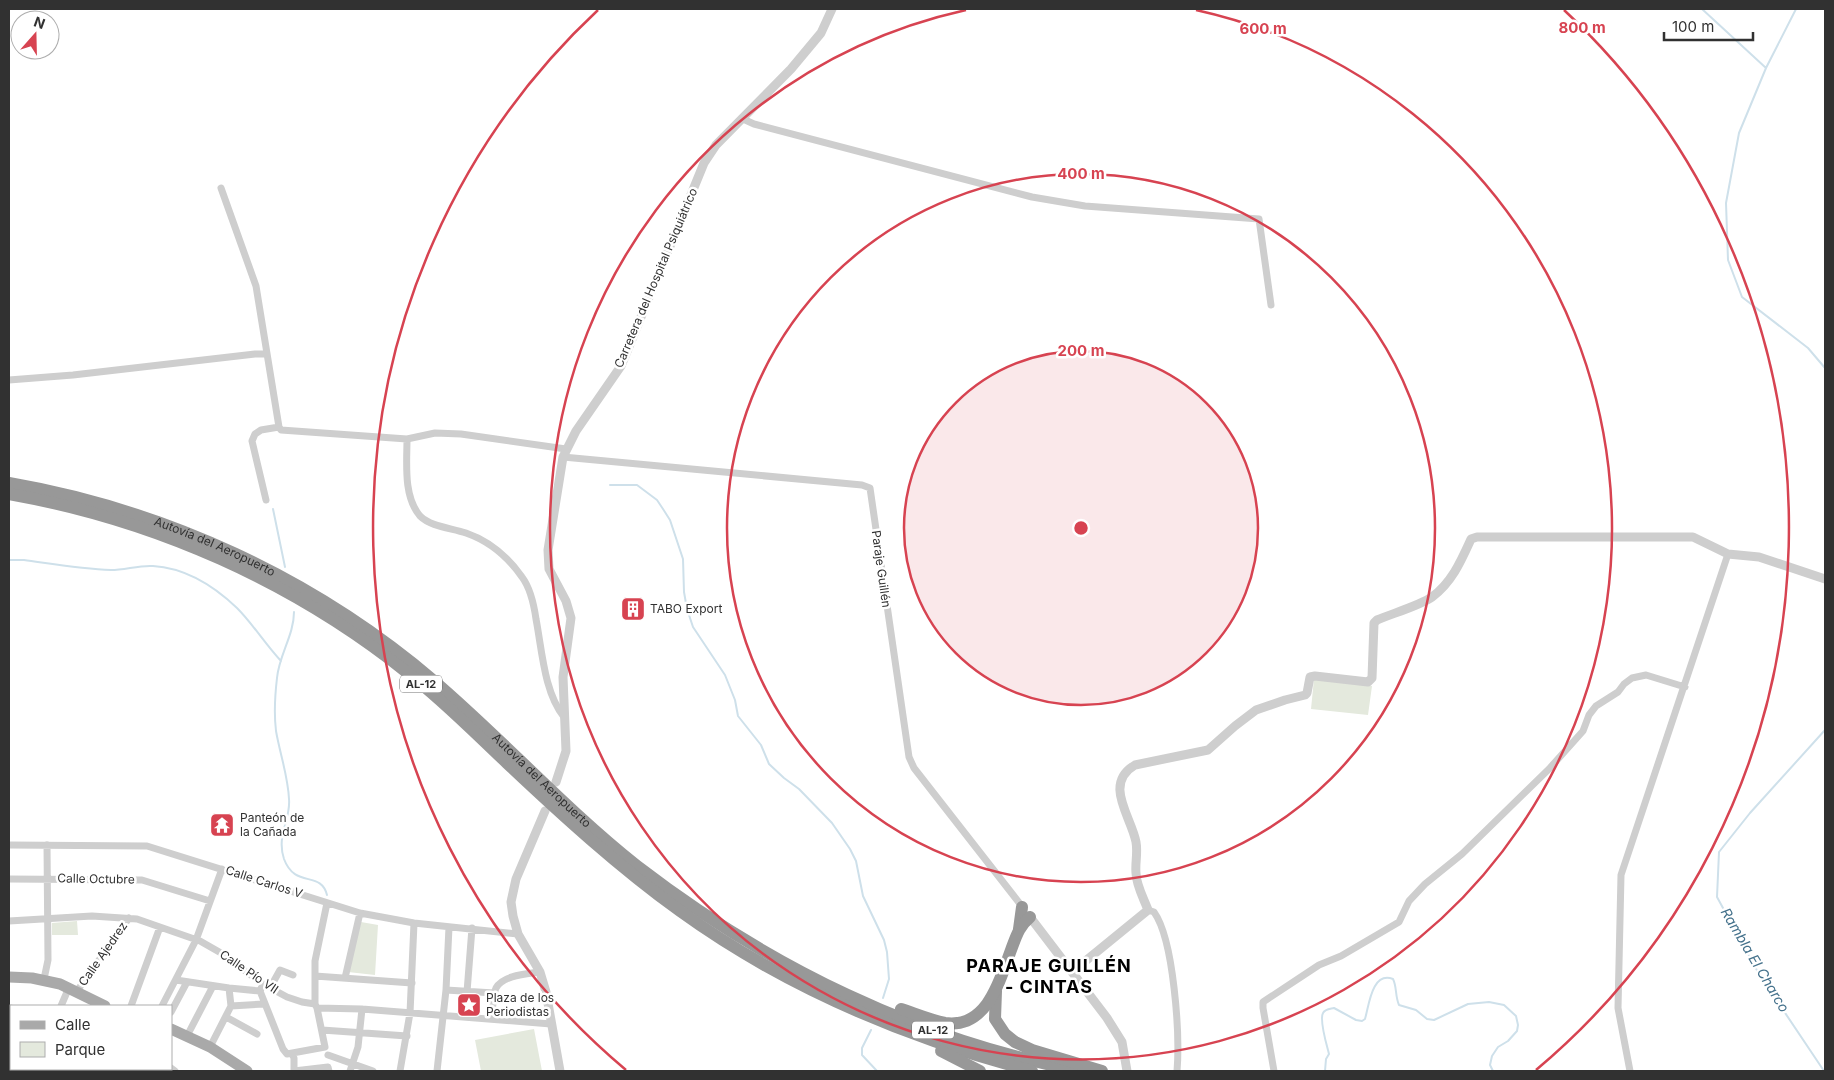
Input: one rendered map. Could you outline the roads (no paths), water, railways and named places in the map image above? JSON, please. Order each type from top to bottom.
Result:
[{"type":"highway","name":"Autovía del Aeropuerto","points":[[9,483],[86,500],[180,530],[238,554],[321,600],[376,636],[432,680],[567,806],[636,865],[712,920],[794,969],[833,988],[930,1029],[975,1044],[1081,1071]]},
{"type":"highway","name":"Autovía del Aeropuerto","points":[[9,494],[52,502],[105,516],[177,540],[210,553],[272,584],[344,626],[409,673],[469,726],[568,821],[636,878],[682,912],[745,953],[846,1006],[939,1044],[1032,1071]]},
{"type":"highway","points":[[794,969],[891,1006],[946,1023],[958,1023],[980,1013],[997,989],[1026,912]]},
{"type":"highway","points":[[997,989],[995,1019],[1005,1034],[1014,1042],[1032,1050],[1102,1071]]},
{"type":"highway","points":[[846,1006],[980,1071]]},
{"type":"main road","points":[[9,977],[44,979],[103,1005]]},
{"type":"main road","points":[[9,982],[42,984],[72,991]]},
{"type":"main road","points":[[172,1029],[210,1047],[247,1071]]},
{"type":"street","name":"Carretera del Hospital Psiquiátrico","points":[[556,782],[566,751],[563,677],[571,618],[566,601],[549,569],[548,550],[564,453],[621,366],[704,163],[716,145],[791,69],[821,33],[832,9]]},
{"type":"street","points":[[743,118],[754,124],[1032,197],[1085,206],[1259,219],[1271,305]]},
{"type":"street","points":[[221,188],[254,280],[279,427]]},
{"type":"street","points":[[9,380],[267,354]]},
{"type":"street","points":[[266,500],[252,441],[255,434],[261,430],[279,427],[286,431],[407,439],[434,433],[461,434],[564,453]]},
{"type":"street","points":[[407,439],[406,462],[409,486],[414,505],[421,516],[429,522],[479,538],[493,547],[523,578],[533,599],[550,691],[556,707],[564,717]]},
{"type":"street","name":"Paraje Guillén","points":[[564,453],[862,485],[870,488],[910,757],[914,768],[1026,912]]},
{"type":"street","points":[[1148,910],[1135,874],[1136,841],[1120,795],[1122,779],[1126,770],[1135,765],[1208,750],[1256,710],[1305,695],[1310,678],[1314,676],[1368,682],[1372,678],[1374,623],[1377,620],[1430,598],[1452,576],[1472,539],[1477,537],[1693,537],[1728,554],[1759,557],[1825,579]]},
{"type":"street","points":[[1630,1071],[1618,1008],[1621,875],[1728,554]]},
{"type":"street","points":[[1274,1071],[1263,1002],[1319,965],[1341,956],[1399,922],[1409,902],[1425,884],[1462,854],[1549,769],[1582,731],[1589,715],[1596,706],[1618,692],[1632,678],[1646,675],[1685,687]]},
{"type":"street","points":[[545,811],[516,879],[513,892],[513,916],[518,934],[540,972],[546,992],[560,1071]]},
{"type":"street","points":[[44,979],[48,960],[47,845]]},
{"type":"street","name":"Calle Carlos V","points":[[9,846],[147,846],[360,913],[414,924],[472,928],[518,934]]},
{"type":"street","points":[[163,1005],[196,940],[222,869]]},
{"type":"street","name":"Calle Octubre","points":[[9,879],[142,880],[210,901]]},
{"type":"street","points":[[263,984],[260,991],[264,1004],[283,1049],[287,1054],[325,1047],[316,1006],[315,976],[316,953],[327,902]]},
{"type":"street","points":[[1072,972],[1148,910]]},
{"type":"street","points":[[1148,910],[1154,912],[1160,921],[1169,953],[1177,1030],[1177,1071]]},
{"type":"street","points":[[1026,912],[1107,1018],[1122,1042],[1127,1071]]},
{"type":"street","points":[[345,978],[360,913]]},
{"type":"street","name":"Calle Pío VII","points":[[9,921],[92,916],[129,918],[196,940],[221,953],[270,988],[287,997],[316,1006],[551,1024]]},
{"type":"street","name":"Calle Ajedrez","points":[[62,1005],[129,918]]},
{"type":"street","points":[[400,1071],[410,1013],[414,924]]},
{"type":"street","points":[[131,1005],[160,927]]},
{"type":"street","points":[[437,1071],[444,1016],[449,927]]},
{"type":"street","points":[[467,992],[472,928]]},
{"type":"street","points":[[270,988],[280,970],[293,974]]},
{"type":"street","points":[[492,1019],[494,993],[497,986],[514,975],[540,972]]},
{"type":"street","points":[[315,976],[412,983]]},
{"type":"street","points":[[176,980],[260,991]]},
{"type":"street","points":[[172,1010],[187,982]]},
{"type":"street","points":[[187,1036],[213,986]]},
{"type":"street","points":[[210,1047],[231,1006],[229,988]]},
{"type":"street","points":[[446,990],[494,993]]},
{"type":"street","points":[[231,1006],[264,1004]]},
{"type":"street","points":[[350,1071],[358,1047],[362,1009]]},
{"type":"street","points":[[226,1017],[257,1034]]},
{"type":"street","points":[[322,1030],[407,1036]]},
{"type":"street","points":[[292,1054],[294,1058],[294,1071],[328,1067],[329,1071]]},
{"type":"street","points":[[328,1055],[373,1071]]},
{"type":"waterway","points":[[1702,9],[1766,68]]},
{"type":"waterway","name":"Rambla El Charco","points":[[1796,9],[1766,68],[1739,133],[1726,203],[1728,260],[1742,297],[1808,348],[1825,368]]},
{"type":"waterway","points":[[610,485],[637,485],[657,500],[663,509],[670,520],[683,559],[684,592],[693,627],[725,675],[735,700],[738,716],[761,745],[769,764],[799,789],[832,823],[850,849],[856,861],[863,896],[884,940],[887,952],[889,979],[883,998]]},
{"type":"waterway","points":[[273,509],[285,567]]},
{"type":"waterway","points":[[9,560],[111,570],[153,566],[165,567],[188,574],[219,592],[237,608],[281,661]]},
{"type":"waterway","points":[[294,612],[292,629],[278,670],[275,698],[276,731],[286,773],[289,799],[282,850],[289,868],[295,874],[319,883],[327,895]]},
{"type":"waterway","name":"Rambla El Charco","points":[[1824,1071],[1759,974],[1717,897],[1719,852],[1750,813],[1825,730]]},
{"type":"waterway","points":[[1325,1071],[1326,1059],[1329,1054],[1323,1027],[1323,1013],[1334,1008],[1356,1020],[1362,1021],[1365,1019],[1370,998],[1376,984],[1386,978],[1393,979],[1399,1005],[1416,1010],[1427,1019],[1434,1020],[1468,1004],[1489,1002],[1504,1005],[1516,1016],[1518,1025],[1517,1031],[1508,1041],[1498,1047],[1492,1056],[1490,1065],[1493,1071]]},
{"type":"waterway","points":[[871,1030],[862,1048],[862,1055],[877,1071]]},
{"type":"place","name":"TABO Export","points":[[633,609]]},
{"type":"place","name":"Panteón de la Cañada","points":[[222,825]]},
{"type":"place","name":"Plaza de los Periodistas","points":[[469,1005]]},
{"type":"district","name":"PARAJE GUILLÉN - CINTAS","points":[[1049,976]]}]
